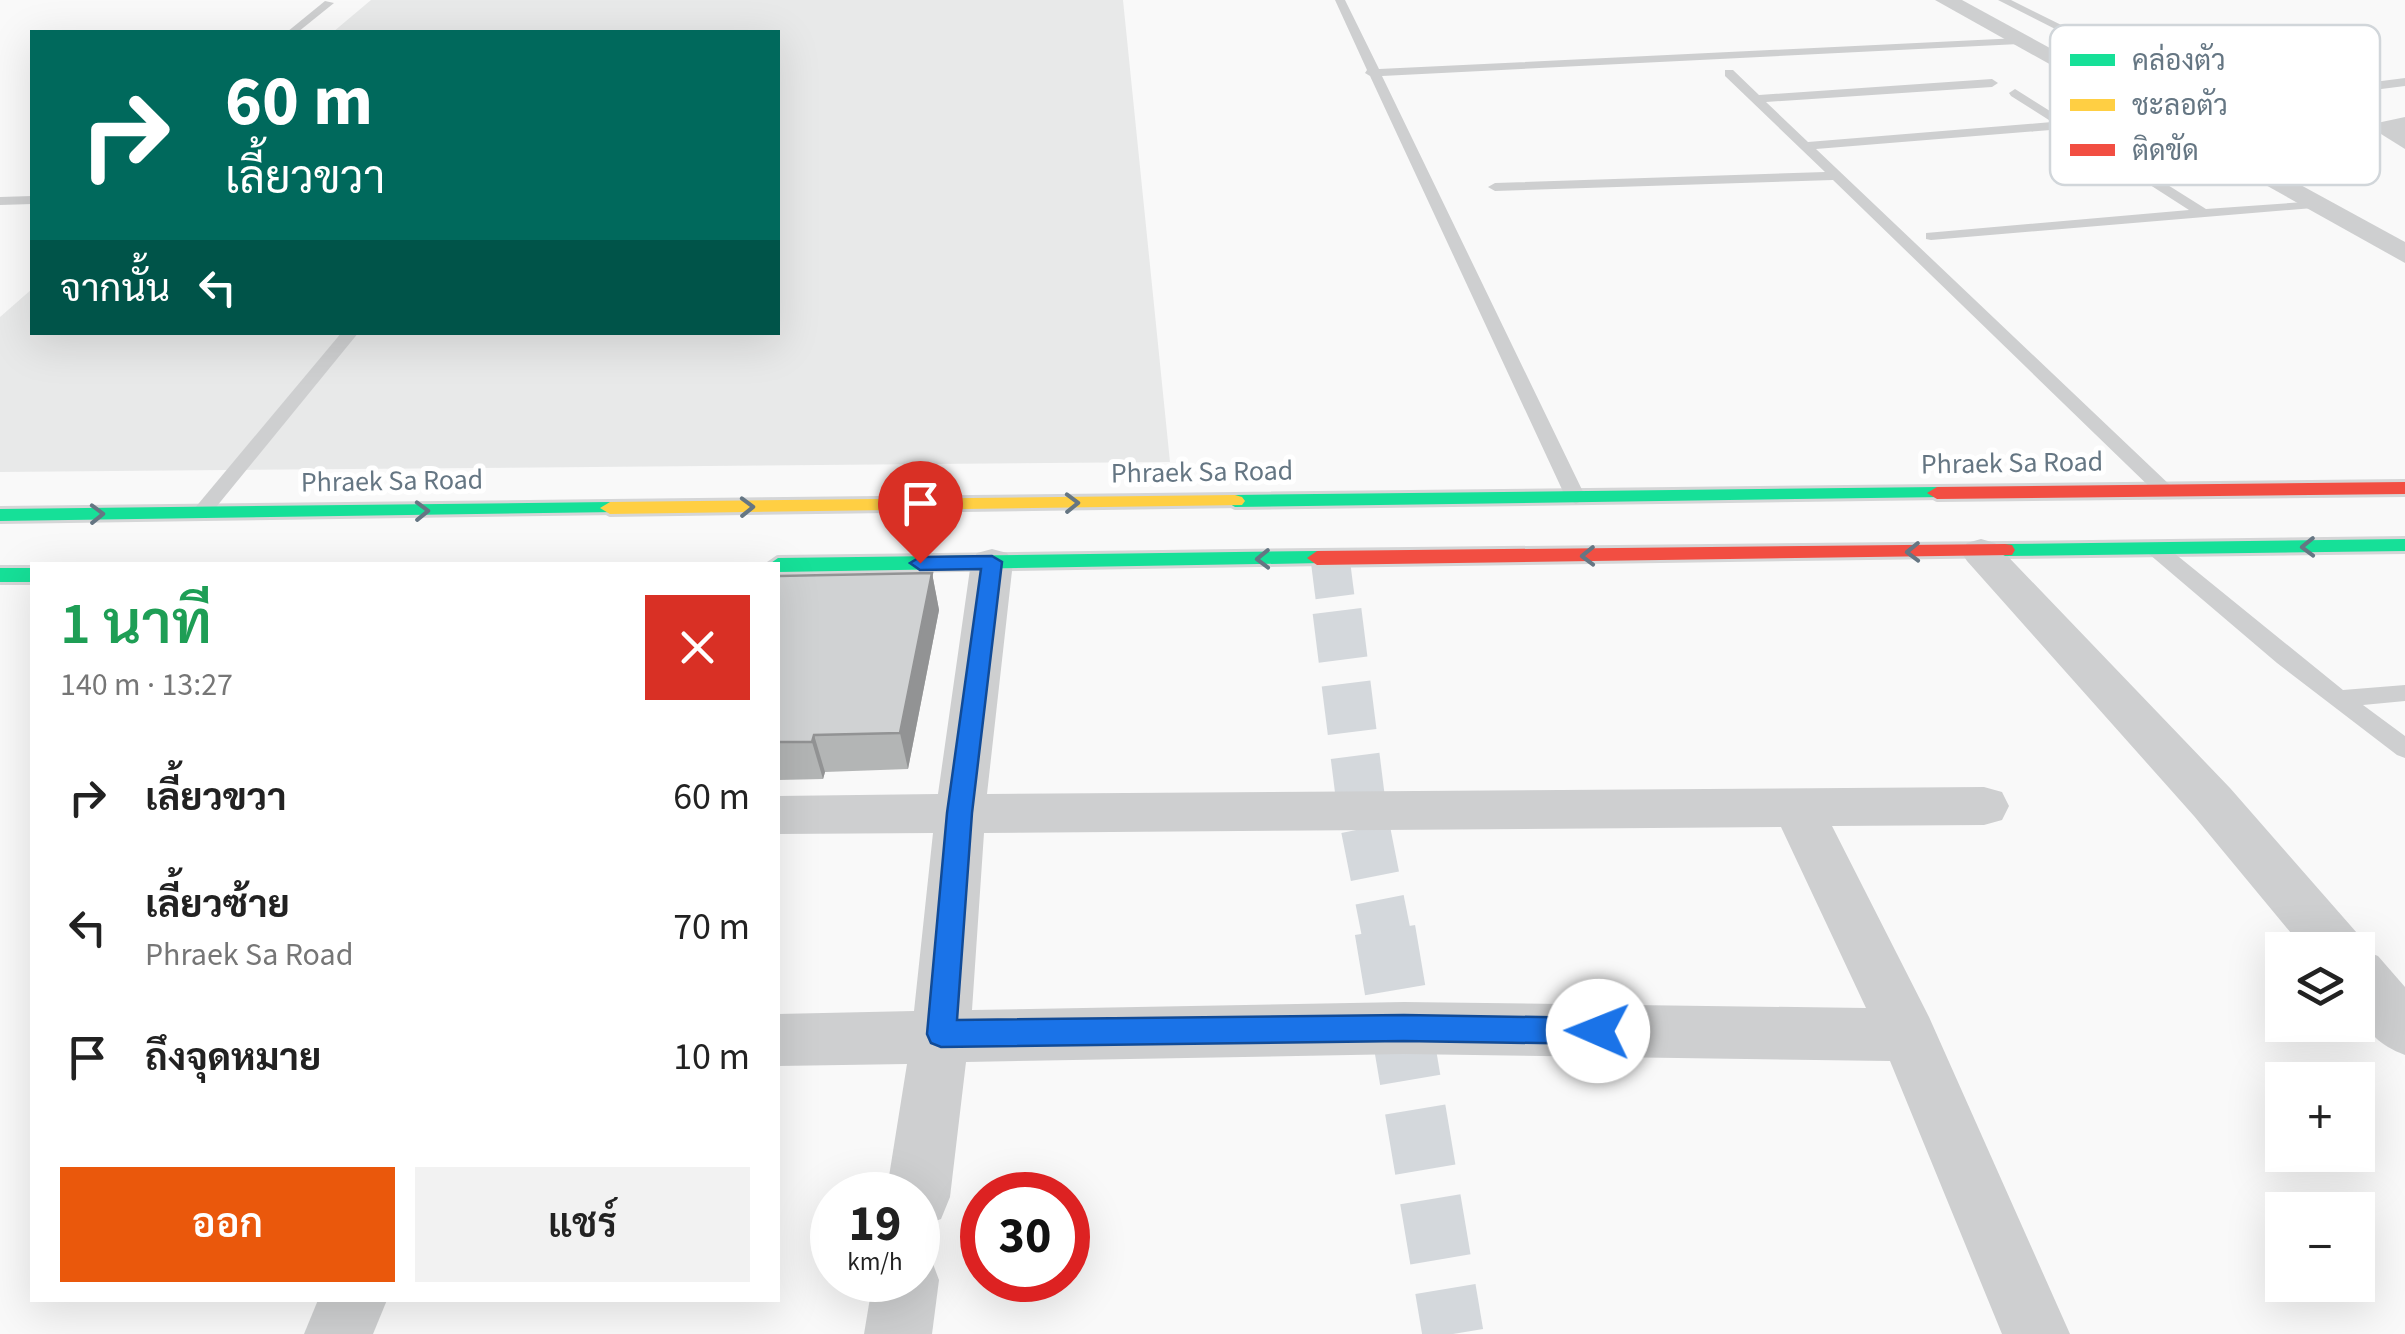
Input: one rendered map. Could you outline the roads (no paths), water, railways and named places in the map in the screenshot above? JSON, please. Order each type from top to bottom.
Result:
[{"type":"main road","name":"Phraek Sa Road","points":[[0,515],[2405,488]]},
{"type":"main road","points":[[780,565],[2405,546]]},
{"type":"main road","points":[[0,575],[30,574]]},
{"type":"street","points":[[1946,0],[2050,59]]},
{"type":"street","points":[[2405,125],[2386,129],[2405,140]]},
{"type":"street","points":[[2280,185],[2390,237],[2405,254]]},
{"type":"street","points":[[1981,552],[2212,802],[2323,932]]},
{"type":"street","points":[[922,1172],[941,1034],[960,813],[992,562]]},
{"type":"street","points":[[780,815],[1984,806]]},
{"type":"street","points":[[1798,809],[1908,1036],[2036,1334]]},
{"type":"street","points":[[2375,994],[2405,1030]]},
{"type":"street","points":[[780,1040],[1404,1028],[1908,1036]]},
{"type":"street","points":[[338,1334],[352,1302]]},
{"type":"street","points":[[898,1334],[903,1302]]},
{"type":"lane","points":[[1340,0],[1576,498]]},
{"type":"lane","points":[[2003,0],[2053,25]]},
{"type":"lane","points":[[295,30],[329,3]]},
{"type":"lane","points":[[1372,73],[2020,42]]},
{"type":"lane","points":[[1728,74],[2165,491]]},
{"type":"lane","points":[[2380,85],[2405,82]]},
{"type":"lane","points":[[1755,99],[1992,83]]},
{"type":"lane","points":[[2015,94],[2050,116]]},
{"type":"lane","points":[[1804,146],[2050,126]]},
{"type":"lane","points":[[1495,187],[1835,176]]},
{"type":"lane","points":[[2159,185],[2203,213]]},
{"type":"lane","points":[[0,201],[30,200]]},
{"type":"lane","points":[[1931,236],[2314,204]]},
{"type":"lane","points":[[201,513],[349,335]]},
{"type":"lane","points":[[2156,549],[2405,750]]},
{"type":"lane","points":[[2339,700],[2405,693]]},
{"type":"tunnel","points":[[1330,558],[1337,613]]},
{"type":"tunnel","points":[[1337,611],[1362,811],[1386,932]]},
{"type":"tunnel","points":[[1385,930],[1453,1334]]}]
